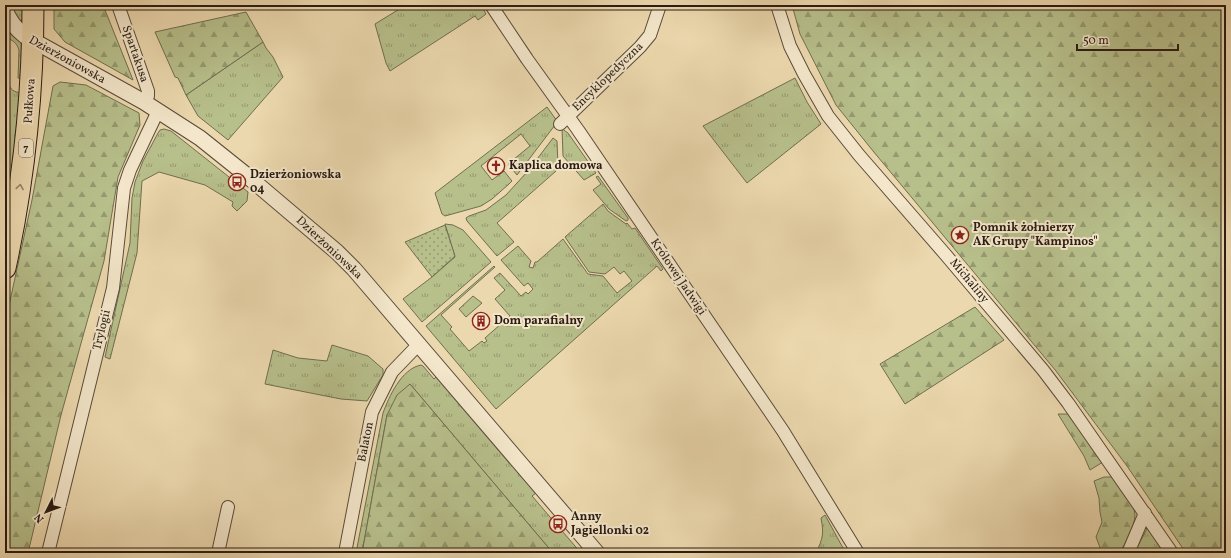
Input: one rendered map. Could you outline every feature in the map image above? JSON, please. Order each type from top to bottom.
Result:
[{"type":"highway","name":"Pułkowa","points":[[5,268],[24,163],[31,87],[33,5]]},
{"type":"street","name":"Spartakusa","points":[[118,5],[148,91],[148,96],[144,102]]},
{"type":"street","name":"Królowej Jadwigi","points":[[491,5],[528,59],[564,120],[783,431],[858,553]]},
{"type":"street","name":"Encyklopedyczna","points":[[564,120],[640,47],[650,35],[660,5]]},
{"type":"street","name":"Michaliny","points":[[777,5],[790,46],[828,116],[859,155],[1043,370],[1068,403],[1172,553]]},
{"type":"street","name":"Dzierżoniowska","points":[[5,9],[14,26],[25,36],[144,102],[205,142],[337,252],[354,269],[419,344],[597,553]]},
{"type":"street","name":"Trylogii","points":[[48,553],[113,288],[124,188],[130,170],[158,111]]},
{"type":"street","name":"Balaton","points":[[345,553],[372,412],[392,372],[419,344]]},
{"type":"street","points":[[218,553],[228,507]]},
{"type":"street","points":[[1128,553],[1145,513]]},
{"type":"green space","points":[[9,5],[25,5],[22,20],[18,22]]},
{"type":"green space","points":[[54,5],[103,5],[133,80],[65,42],[54,29]]},
{"type":"green space","points":[[406,5],[481,5],[486,14],[478,20],[475,16],[390,71],[386,63],[375,24]]},
{"type":"green space","points":[[792,5],[1226,5],[1226,553],[1186,553],[1127,466],[1056,371],[836,105],[800,34]]},
{"type":"green space","points":[[246,12],[263,42],[186,95],[178,78],[175,77],[155,32]]},
{"type":"green space","points":[[5,23],[23,44],[24,80],[18,78],[19,50],[14,42],[5,38]]},
{"type":"green space","points":[[263,42],[273,57],[283,77],[228,140],[198,116],[186,95]]},
{"type":"green space","points":[[5,52],[9,52],[9,85],[16,92],[23,93],[5,222],[6,84]]},
{"type":"green space","points":[[795,78],[807,102],[821,124],[747,183],[703,126]]},
{"type":"green space","points":[[60,82],[86,85],[139,113],[140,125],[118,177],[104,261],[61,415],[28,553],[5,553],[5,324],[32,200],[53,86]]},
{"type":"green space","points":[[547,107],[557,121],[517,175],[508,164],[530,146],[521,134],[481,166],[492,180],[504,171],[512,181],[492,199],[481,206],[445,216],[442,214],[435,193]]},
{"type":"green space","points":[[562,128],[568,133],[596,173],[584,180],[563,156]]},
{"type":"green space","points":[[164,129],[171,131],[248,192],[247,201],[237,211],[232,206],[233,202],[205,185],[159,172],[142,181],[137,253],[110,359],[105,357],[130,243],[132,198],[135,182],[143,161],[158,133],[160,130]]},
{"type":"green space","points":[[553,138],[557,141],[558,166],[556,171],[497,223],[514,242],[497,256],[466,218],[486,210],[506,195],[528,171]]},
{"type":"green space","points":[[598,176],[628,220],[626,221],[609,209],[593,190],[601,184],[596,177]]},
{"type":"green space","points":[[603,204],[608,211],[626,224],[627,223],[632,229],[635,228],[663,269],[661,271],[657,266],[496,409],[426,326],[494,266],[495,267],[441,315],[452,327],[450,329],[469,351],[482,341],[484,343],[487,341],[485,338],[510,316],[495,299],[505,290],[494,278],[500,273],[521,296],[526,292],[528,294],[533,289],[528,283],[524,286],[501,260],[518,246],[531,261],[529,267],[533,268],[535,262],[537,262],[563,239],[588,274],[603,276],[617,293],[632,281],[624,271],[620,274],[614,267],[605,274],[589,272],[565,237]]},
{"type":"green space","points":[[445,224],[453,225],[463,230],[491,262],[422,322],[403,299],[455,257]]},
{"type":"green space","points":[[445,225],[455,256],[432,277],[405,242]]},
{"type":"green space","points":[[473,296],[482,303],[466,317],[459,309]]},
{"type":"green space","points":[[975,307],[1004,340],[905,404],[880,364]]},
{"type":"green space","points":[[332,345],[368,356],[383,369],[383,375],[367,401],[341,399],[265,384],[273,350],[298,358],[327,361]]},
{"type":"green space","points":[[421,365],[434,379],[437,376],[536,493],[532,496],[581,553],[553,553],[410,384],[387,415],[362,553],[356,553],[383,413],[397,384],[407,372]]},
{"type":"green space","points":[[410,384],[553,553],[362,553],[387,415],[397,395]]},
{"type":"green space","points":[[1058,414],[1068,414],[1103,462],[1090,470],[1084,456]]},
{"type":"green space","points":[[1104,477],[1114,477],[1127,495],[1133,506],[1135,515],[1135,519],[1120,553],[1102,553],[1096,537],[1102,522],[1099,498],[1094,481]]},
{"type":"green space","points":[[825,515],[845,553],[816,553],[822,536],[821,518]]},
{"type":"green space","points":[[1148,527],[1166,553],[1134,553]]},
{"type":"place","name":"Kaplica domowa","points":[[496,166]]},
{"type":"place","name":"Dzierżoniowska 04","points":[[237,182]]},
{"type":"place","name":"Pomnik żołnierzy AK Grupy \"Kampinos\"","points":[[960,235]]},
{"type":"place","name":"Dom parafialny","points":[[481,321]]},
{"type":"place","name":"Anny Jagiellonki 02","points":[[558,524]]}]
